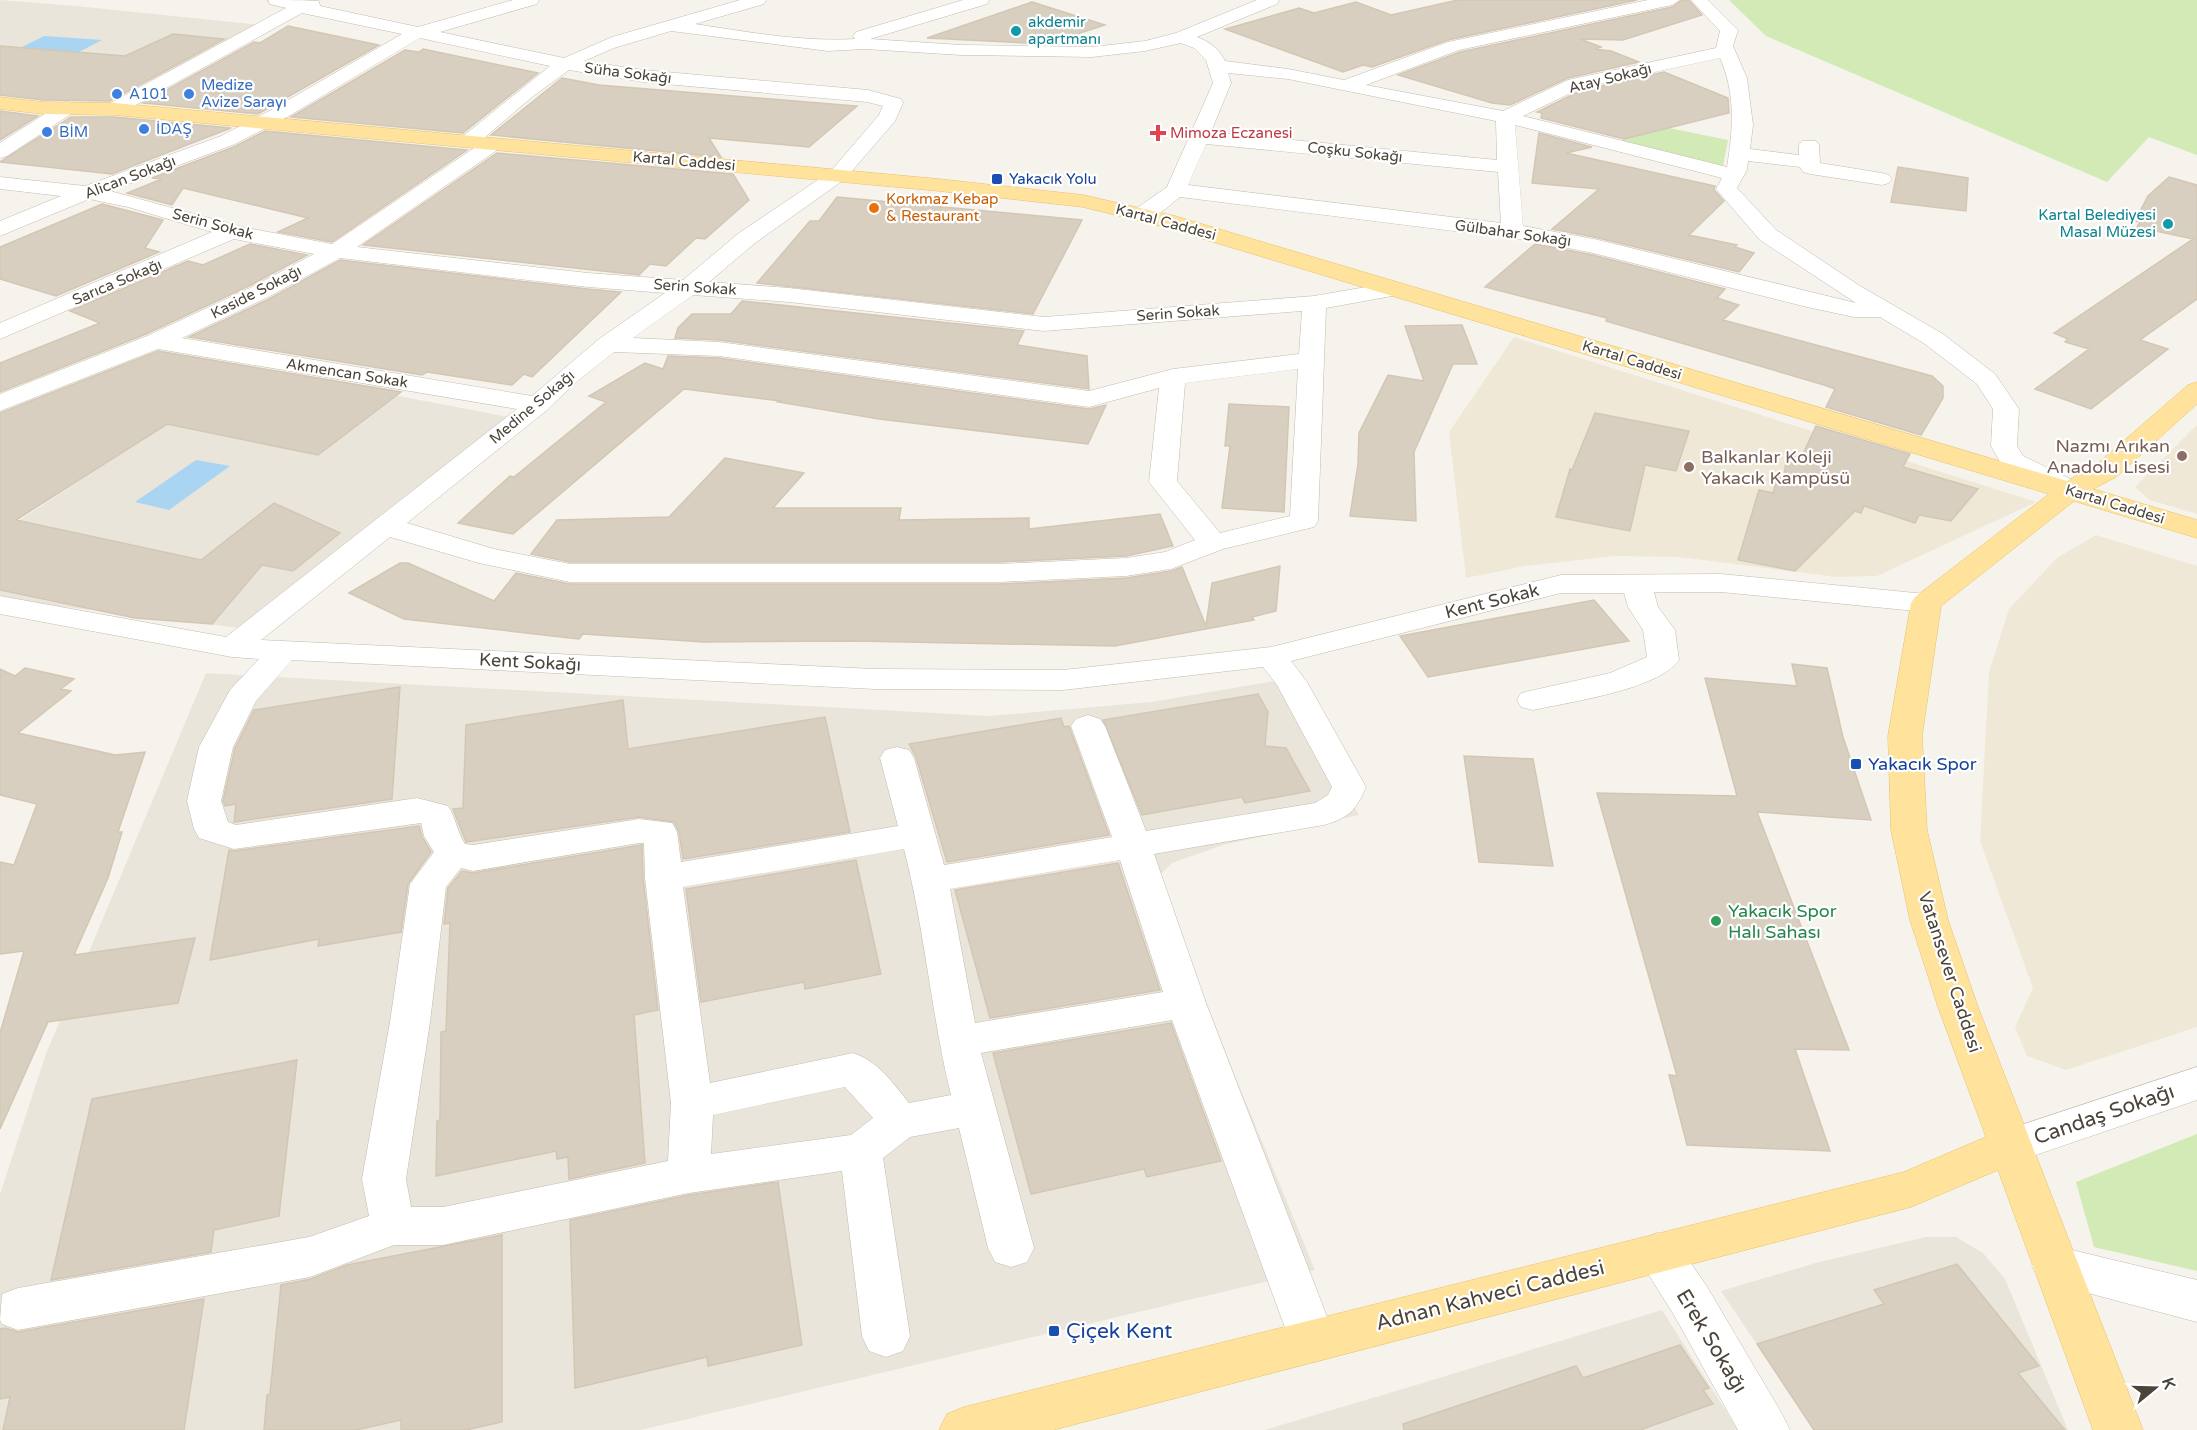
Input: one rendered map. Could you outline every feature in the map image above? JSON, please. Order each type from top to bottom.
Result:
[{"type":"main road","name":"Kartal Caddesi","points":[[0,96],[56,99],[105,108]]},
{"type":"main road","name":"Kartal Caddesi","points":[[0,103],[67,108],[105,108],[1083,201],[1142,215],[1395,289],[2197,529]]},
{"type":"main road","points":[[1926,603],[2071,490],[2106,471],[2197,390]]},
{"type":"main road","name":"Vatansever Caddesi","points":[[1926,603],[1905,736],[1909,830],[1929,920],[1958,1007],[2118,1430]]},
{"type":"main road","name":"Adnan Kahveci Caddesi","points":[[964,1430],[1911,1189],[2012,1145]]},
{"type":"street","name":"Süha Sokağı","points":[[276,0],[416,33],[566,64],[673,79],[868,96],[894,103],[888,117],[838,176]]},
{"type":"street","points":[[105,108],[300,7],[341,0]]},
{"type":"street","points":[[416,33],[531,0]]},
{"type":"street","points":[[469,141],[556,70],[587,53],[618,41],[758,0]]},
{"type":"street","points":[[772,58],[828,46],[981,0]]},
{"type":"street","points":[[671,27],[828,46],[865,44],[962,50],[1092,52],[1145,46],[1182,37],[1271,0]]},
{"type":"street","points":[[1345,87],[1454,46],[1672,0]]},
{"type":"street","points":[[1699,0],[1729,30],[1724,46],[1738,78],[1743,125],[1736,164],[1726,189],[1768,235],[1852,291],[1934,339],[1986,380],[2006,409],[2004,446],[2013,461],[2071,490]]},
{"type":"street","name":"Alican Sokağı","points":[[0,229],[87,192],[228,140],[280,113],[416,33]]},
{"type":"street","points":[[1142,215],[1176,190],[1222,83],[1215,58],[1200,44],[1182,37]]},
{"type":"street","name":"Atay Sokağı","points":[[1505,117],[1575,84],[1726,51]]},
{"type":"street","points":[[1218,66],[1288,74],[1736,164],[1809,154],[1810,168],[1882,179]]},
{"type":"street","points":[[673,79],[728,67]]},
{"type":"street","points":[[0,152],[67,108]]},
{"type":"street","points":[[1505,117],[1512,231]]},
{"type":"street","name":"Coşku Sokağı","points":[[1200,137],[1509,167]]},
{"type":"street","name":"Kaside Sokağı","points":[[0,403],[156,341],[260,292],[336,251],[493,144]]},
{"type":"street","name":"Medine Sokağı","points":[[232,648],[538,405],[565,379],[608,344],[689,286],[747,238],[838,176]]},
{"type":"street","name":"Serin Sokak","points":[[0,183],[87,192],[133,202],[234,231],[336,251],[588,280],[789,295],[1044,324],[1314,303],[1395,289]]},
{"type":"street","name":"Gülbahar Sokağı","points":[[1176,190],[1512,231],[1594,246],[1854,310],[1885,310]]},
{"type":"street","name":"Sarıca Sokağı","points":[[0,332],[234,231]]},
{"type":"street","points":[[385,526],[489,557],[570,573],[999,573],[1126,567],[1171,560],[1213,543],[1304,520],[1314,303]]},
{"type":"street","name":"Akmencan Sokak","points":[[156,341],[538,405]]},
{"type":"street","points":[[608,344],[719,349],[1089,399],[1173,377],[1311,360]]},
{"type":"street","points":[[1173,377],[1163,482],[1213,543]]},
{"type":"street","name":"Kent Sokak","points":[[1063,680],[1271,657],[1561,584],[1721,583],[1926,603]]},
{"type":"street","points":[[1533,700],[1638,675],[1658,666],[1663,660],[1659,630],[1643,607],[1636,584]]},
{"type":"street","name":"Kent Sokağı","points":[[0,605],[232,648],[874,679],[1063,680]]},
{"type":"street","points":[[284,650],[242,697],[216,747],[204,801],[212,829],[234,837],[417,810],[436,814],[442,836],[453,854],[473,858],[639,831],[658,832],[663,849],[663,878],[692,1103],[689,1174]]},
{"type":"street","points":[[930,880],[1324,813],[1342,802],[1349,787],[1291,682],[1271,657]]},
{"type":"street","points":[[1088,726],[1133,844],[1186,1003],[1312,1340]]},
{"type":"street","points":[[897,758],[930,880],[958,1041],[1011,1248]]},
{"type":"street","points":[[663,878],[917,835]]},
{"type":"street","points":[[393,1226],[384,1179],[410,1022],[428,884],[453,854]]},
{"type":"street","points":[[958,1041],[1186,1003]]},
{"type":"street","points":[[692,1103],[853,1069],[875,1090],[899,1122]]},
{"type":"street","name":"Candaş Sokağı","points":[[2012,1145],[2197,1083]]},
{"type":"street","points":[[18,1310],[310,1257],[393,1226],[443,1226],[689,1174],[861,1151],[899,1122],[974,1107]]},
{"type":"street","points":[[861,1151],[886,1336]]},
{"type":"street","name":"Erek Sokağı","points":[[1658,1253],[1690,1300],[1765,1430]]},
{"type":"street","points":[[2055,1266],[2197,1301]]},
{"type":"shaded area","points":[[0,0],[261,25],[119,96],[0,85]]},
{"type":"shaded area","name":"Balkanlar Koleji Yakacık Kampüsü","points":[[1514,337],[2036,502],[1877,576],[1837,577],[1679,557],[1614,556],[1525,566],[1466,578],[1449,432]]},
{"type":"shaded area","points":[[252,368],[529,421],[272,632],[0,599],[0,533]]},
{"type":"shaded area","name":"Nazmı Arıkan Anadolu Lisesi","points":[[2197,425],[2197,514],[2150,500],[2135,487]]},
{"type":"shaded area","points":[[2096,535],[2197,566],[2197,1027],[2066,1070],[2027,1056],[2015,1027],[2033,988],[1980,841],[1989,672],[2009,609],[2057,558]]},
{"type":"shaded area","points":[[206,673],[989,716],[1151,702],[1281,680],[1359,815],[1223,845],[1172,863],[1158,877],[1233,1071],[1315,1270],[641,1430],[0,1430],[0,1194],[46,1054]]},
{"type":"shaded area","points":[[1926,1237],[1956,1237],[1983,1253],[2005,1279],[2068,1430],[1814,1430],[1721,1291],[1819,1262]]},
{"type":"shaded area","points":[[1662,1310],[1738,1430],[1264,1430],[1413,1386]]},
{"type":"green space","points":[[1729,0],[2197,0],[2197,155],[2149,137],[2107,182],[1766,36]]},
{"type":"green space","points":[[1649,124],[1728,140],[1723,166],[1617,143]]},
{"type":"green space","points":[[2197,1134],[2197,1271],[2094,1247],[2076,1182]]},
{"type":"water","points":[[44,36],[102,40],[79,52],[20,48]]},
{"type":"water","points":[[196,460],[230,466],[169,510],[135,502]]},
{"type":"building","points":[[1458,0],[1637,0],[1448,40],[1372,67],[1363,65],[1343,72],[1225,29],[1299,8],[1314,13],[1356,2],[1391,15]]},
{"type":"building","points":[[1682,0],[1689,0],[1702,15],[1623,40],[1580,39],[1601,47],[1595,49],[1611,51],[1639,62],[1568,78],[1510,105],[1492,103],[1398,75],[1460,52],[1672,7]]},
{"type":"building","points":[[1032,2],[1105,25],[1046,44],[927,38]]},
{"type":"building","points":[[288,26],[379,45],[258,114],[143,103],[254,42],[260,43]]},
{"type":"building","points":[[173,34],[224,39],[110,101],[43,100],[0,95],[0,46],[125,56]]},
{"type":"building","points":[[423,49],[538,73],[463,133],[291,117],[405,50],[419,52]]},
{"type":"building","points":[[1664,72],[1728,98],[1729,113],[1624,139],[1541,118],[1542,113],[1537,112],[1582,90]]},
{"type":"building","points":[[562,78],[599,85],[857,106],[809,147],[709,138],[721,157],[491,135]]},
{"type":"building","points":[[0,111],[38,116],[0,140]]},
{"type":"building","points":[[71,117],[114,117],[231,128],[112,174],[0,162]]},
{"type":"building","points":[[265,131],[467,150],[332,242],[278,232],[308,218],[183,188],[172,205],[127,193],[162,179],[152,178],[236,146]]},
{"type":"building","points":[[1539,133],[1592,147],[1566,153],[1715,186],[1714,190],[1724,201],[1689,235],[1737,245],[1735,247],[1754,253],[1739,272],[1552,229],[1599,189],[1532,183]]},
{"type":"building","points":[[497,153],[733,174],[749,200],[705,239],[696,238],[666,266],[650,264],[639,275],[363,245]]},
{"type":"building","points":[[1898,167],[1968,178],[1966,211],[1891,202]]},
{"type":"building","points":[[2169,177],[2197,185],[2197,299],[2140,340],[2168,349],[2091,409],[2035,389],[2089,349],[2065,342],[2068,339],[2054,333],[2193,239],[2137,227],[2140,222],[2135,221],[2148,196]]},
{"type":"building","points":[[837,197],[1082,220],[1033,314],[757,283],[810,221],[819,221]]},
{"type":"building","points":[[102,204],[163,220],[145,248],[159,252],[56,296],[0,279],[0,247]]},
{"type":"building","points":[[250,244],[307,255],[251,285],[146,334],[0,392],[0,363],[100,323],[70,311],[188,261],[203,265]]},
{"type":"building","points":[[1535,244],[1593,255],[1725,289],[1717,298],[1739,305],[1723,320],[1932,376],[1943,386],[1943,398],[1921,435],[1826,407],[1835,389],[1824,385],[1606,321],[1607,318],[1485,287]]},
{"type":"building","points":[[340,260],[621,292],[532,377],[524,374],[512,385],[427,372],[422,375],[189,337],[269,299]]},
{"type":"building","points":[[742,301],[1024,331],[1017,345],[1087,356],[1089,389],[719,340],[675,338],[678,328],[692,314],[731,314]]},
{"type":"building","points":[[1462,325],[1477,364],[1453,364],[1414,452],[1416,521],[1350,516],[1358,464],[1359,433],[1388,375],[1424,381],[1405,326]]},
{"type":"building","points":[[158,351],[401,392],[318,455],[167,424],[16,520],[201,560],[274,503],[340,533],[293,571],[262,565],[212,624],[135,618],[0,590],[0,413]]},
{"type":"building","points":[[668,356],[719,358],[1089,409],[1106,405],[1088,444],[879,419],[778,402],[780,401],[684,389],[513,534],[458,523],[510,476],[514,477],[606,402],[589,396],[645,363],[663,369]]},
{"type":"building","points":[[1229,404],[1289,407],[1284,512],[1222,508],[1230,446],[1225,446]]},
{"type":"building","points":[[1595,413],[1689,431],[1676,471],[1645,465],[1630,531],[1556,517],[1570,469],[1572,470]]},
{"type":"building","points":[[1816,426],[1910,454],[1903,467],[1978,489],[1951,521],[1919,515],[1915,523],[1864,506],[1861,513],[1855,511],[1795,571],[1738,560],[1759,490],[1773,493],[1778,476],[1784,477],[1787,452],[1802,456]]},
{"type":"building","points":[[725,458],[804,473],[773,508],[901,508],[899,520],[1029,518],[1029,529],[1160,514],[1173,546],[1126,556],[999,562],[570,562],[531,554],[557,520],[669,517]]},
{"type":"building","points":[[400,563],[408,563],[494,601],[516,573],[570,584],[999,584],[1126,578],[1171,571],[1182,567],[1206,626],[1212,583],[1280,566],[1276,611],[1252,617],[1254,620],[1115,646],[855,641],[704,642],[583,634],[579,639],[404,619],[349,593]]},
{"type":"building","points":[[1594,600],[1629,641],[1428,677],[1400,636]]},
{"type":"building","points":[[1792,664],[1827,668],[1843,737],[1871,820],[1757,812],[1849,1050],[1795,1049],[1830,1151],[1687,1145],[1669,1075],[1677,1076],[1597,793],[1737,796],[1705,678],[1797,686]]},
{"type":"building","points":[[25,668],[74,679],[61,689],[71,691],[18,733],[115,755],[145,752],[118,832],[122,832],[108,878],[74,955],[195,938],[178,1003],[48,1022],[0,1129],[0,1033],[24,951],[0,954],[0,862],[14,865],[37,804],[0,795],[0,669],[15,676]]},
{"type":"building","points":[[400,687],[392,799],[234,822],[236,804],[225,806],[223,801],[235,748],[254,710]]},
{"type":"building","points":[[1258,694],[1268,712],[1265,746],[1286,748],[1310,791],[1245,803],[1242,797],[1142,815],[1103,720]]},
{"type":"building","points":[[623,700],[628,749],[825,717],[850,832],[683,859],[679,832],[674,822],[639,817],[466,842],[453,809],[463,808],[466,725]]},
{"type":"building","points":[[1061,718],[1064,727],[1069,726],[1109,835],[947,862],[916,757],[909,744]]},
{"type":"building","points":[[1464,756],[1533,759],[1553,866],[1479,862]]},
{"type":"building","points":[[419,826],[422,837],[431,852],[408,884],[401,932],[318,946],[319,939],[210,960],[229,850]]},
{"type":"building","points":[[642,845],[643,878],[658,1010],[634,1015],[645,1163],[569,1179],[568,1157],[557,1159],[556,1151],[436,1176],[437,1121],[440,1120],[441,1032],[446,1031],[450,923],[444,924],[448,888],[462,871],[473,873]]},
{"type":"building","points":[[856,860],[881,974],[805,989],[804,982],[701,1002],[686,889]]},
{"type":"building","points":[[1118,863],[1160,990],[990,1018],[955,890]]},
{"type":"building","points":[[1171,1023],[1221,1161],[1147,1177],[1144,1169],[1031,1194],[993,1053]]},
{"type":"building","points":[[297,1060],[279,1216],[214,1230],[211,1252],[51,1280],[92,1099]]},
{"type":"building","points":[[778,1182],[802,1345],[708,1366],[707,1357],[575,1388],[570,1220],[689,1195]]},
{"type":"building","points":[[502,1235],[502,1422],[466,1430],[401,1430],[401,1420],[356,1430],[264,1430],[281,1285],[311,1279],[347,1265]]},
{"type":"building","points":[[1957,1264],[2039,1366],[2018,1373],[2065,1430],[1814,1430],[1757,1344],[1884,1304],[1874,1290]]},
{"type":"building","points":[[204,1299],[184,1430],[3,1430],[10,1397],[0,1399],[0,1329],[5,1328],[18,1332]]},
{"type":"building","points":[[1680,1345],[1709,1388],[1703,1390],[1713,1404],[1640,1430],[1404,1430],[1403,1424],[1576,1366],[1583,1378]]},
{"type":"place","name":"akdemir apartmanı","points":[[1016,31]]},
{"type":"place","name":"A101","points":[[117,94]]},
{"type":"place","name":"Medize Avize Sarayı","points":[[189,94]]},
{"type":"place","name":"İDAŞ","points":[[144,129]]},
{"type":"place","name":"BİM","points":[[47,132]]},
{"type":"place","name":"Mimoza Eczanesi","points":[[1158,133]]},
{"type":"place","name":"Yakacık Yolu","points":[[997,179]]},
{"type":"place","name":"Korkmaz Kebap & Restaurant","points":[[874,208]]},
{"type":"place","name":"Kartal Belediyesi Masal Müzesi","points":[[2168,224]]},
{"type":"place","name":"Nazmı Arıkan Anadolu Lisesi","points":[[2182,456]]},
{"type":"place","name":"Balkanlar Koleji Yakacık Kampüsü","points":[[1689,467]]},
{"type":"place","name":"Yakacık Spor","points":[[1856,764]]},
{"type":"place","name":"Yakacık Spor Halı Sahası","points":[[1716,921]]},
{"type":"place","name":"Çiçek Kent","points":[[1054,1331]]}]
